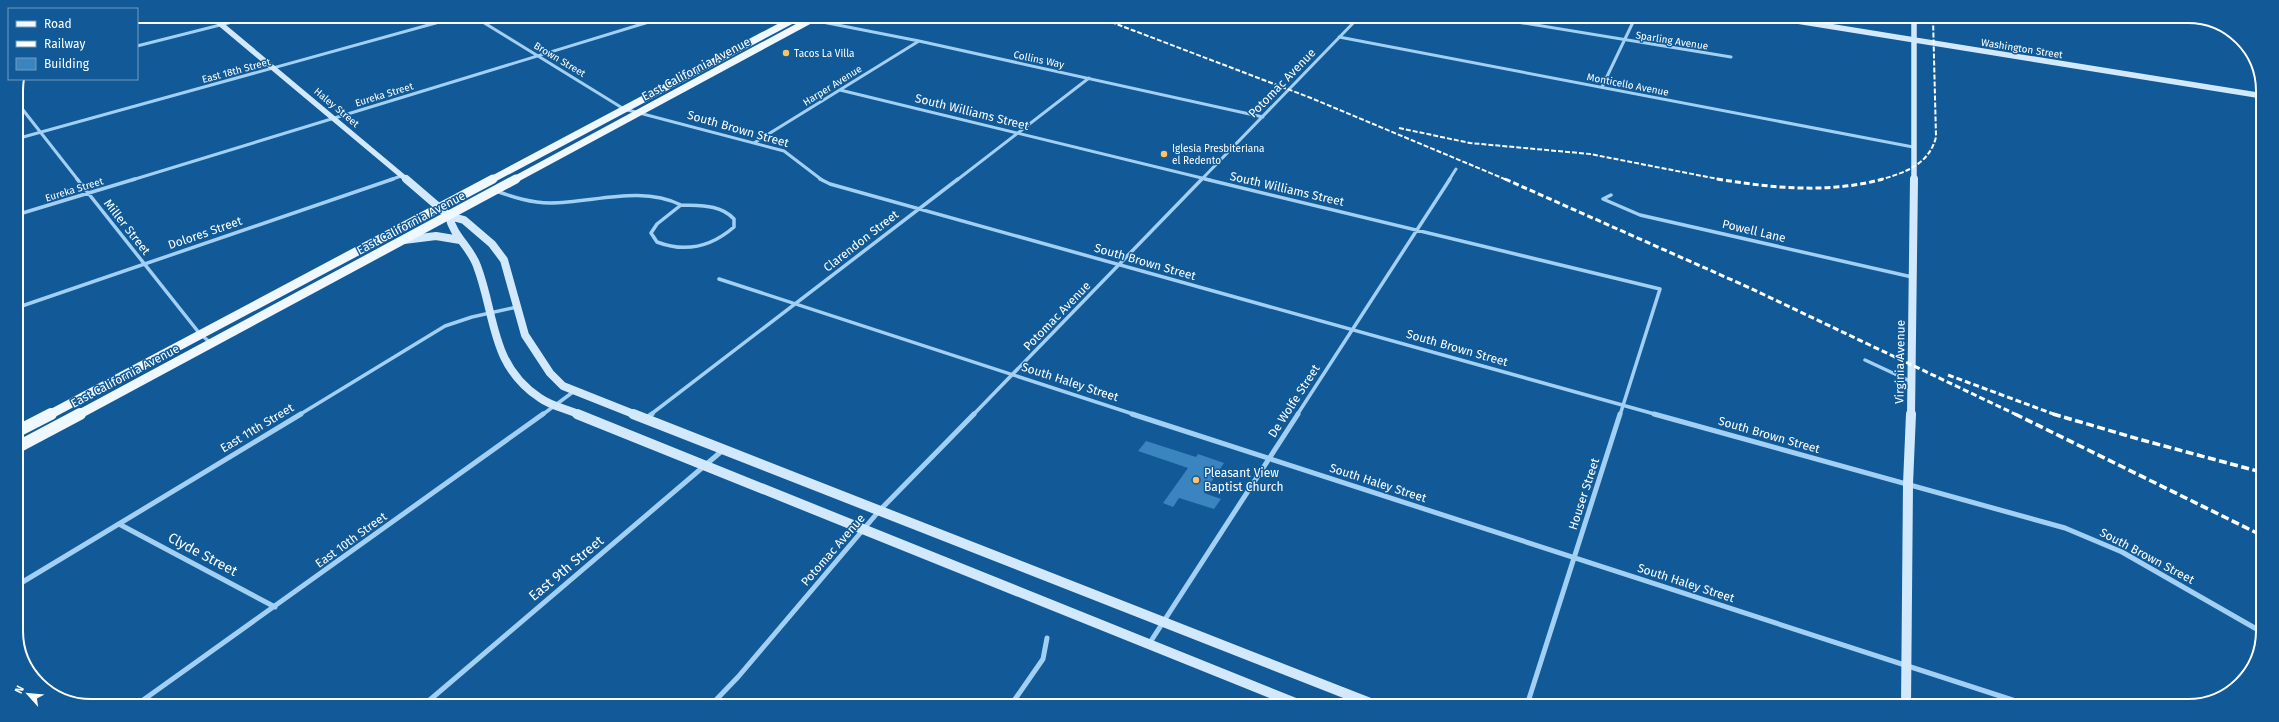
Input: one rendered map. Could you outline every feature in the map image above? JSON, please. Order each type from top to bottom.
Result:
[{"type":"main road","name":"East California Avenue","points":[[23,428],[786,23]]},
{"type":"main road","name":"East California Avenue","points":[[23,444],[805,23]]},
{"type":"street","name":"Haley Street","points":[[220,23],[335,118],[449,216]]},
{"type":"street","points":[[138,46],[230,23]]},
{"type":"street","name":"East 18th Street","points":[[23,137],[436,23]]},
{"type":"street","name":"Brown Street","points":[[484,23],[624,109],[639,113]]},
{"type":"street","name":"Eureka Street","points":[[23,213],[645,23]]},
{"type":"street","name":"Collins Way","points":[[838,23],[1263,117]]},
{"type":"street","name":"Potomac Avenue","points":[[716,699],[879,511],[1120,265],[1353,23]]},
{"type":"street","name":"Sparling Avenue","points":[[1521,23],[1624,41],[1730,57]]},
{"type":"street","points":[[1602,87],[1633,23]]},
{"type":"street","name":"Washington Street","points":[[1809,23],[2256,95]]},
{"type":"street","name":"Virginia Avenue","points":[[1906,699],[1908,484],[1913,382],[1912,277],[1914,23]]},
{"type":"street","name":"Monticello Avenue","points":[[1339,37],[1913,147]]},
{"type":"street","name":"Harper Avenue","points":[[754,142],[919,40]]},
{"type":"street","name":"Clarendon Street","points":[[644,419],[1089,78]]},
{"type":"street","name":"South Williams Street","points":[[840,90],[1660,289]]},
{"type":"street","name":"Miller Street","points":[[23,110],[144,265],[200,334],[211,344]]},
{"type":"street","name":"South Brown Street","points":[[639,113],[754,142],[793,156],[811,174],[830,184],[2065,528],[2094,538],[2122,552],[2256,629]]},
{"type":"street","name":"De Wolfe Street","points":[[1148,644],[1456,169]]},
{"type":"street","name":"Dolores Street","points":[[23,306],[401,176]]},
{"type":"street","points":[[495,191],[521,199],[549,204],[652,195],[676,201],[681,205],[723,210],[734,219],[734,227],[714,242],[694,247],[675,247],[657,242],[651,233],[654,227],[681,205]]},
{"type":"street","name":"Powell Lane","points":[[1611,195],[1603,199],[1640,215],[1912,277]]},
{"type":"street","points":[[1285,699],[541,399],[527,389],[506,363],[494,337],[491,313],[477,263],[450,227],[449,216],[464,220],[492,244],[504,260],[525,336],[550,373],[563,386],[573,392],[1360,699]]},
{"type":"street","points":[[404,240],[436,236],[460,240]]},
{"type":"street","name":"South Haley Street","points":[[719,278],[2010,699]]},
{"type":"street","name":"Houser Street","points":[[1529,699],[1660,289]]},
{"type":"street","name":"East 11th Street","points":[[23,582],[445,326],[517,307]]},
{"type":"street","points":[[1865,360],[1913,382]]},
{"type":"street","name":"East 10th Street","points":[[146,699],[573,392]]},
{"type":"street","name":"East 9th Street","points":[[431,699],[723,450]]},
{"type":"street","name":"Clyde Street","points":[[120,524],[275,607]]},
{"type":"street","points":[[1015,699],[1043,659],[1047,638]]},
{"type":"building","name":"Pleasant View Baptist Church","points":[[1146,441],[1196,457],[1198,454],[1224,463],[1204,493],[1221,499],[1214,509],[1179,498],[1173,507],[1163,503],[1188,468],[1138,451]]},
{"type":"railway","points":[[1114,23],[1311,98],[1507,180]]},
{"type":"railway","points":[[1880,180],[1906,171],[1928,155],[1933,147],[1936,137],[1933,23]]},
{"type":"railway","points":[[1399,128],[1470,143],[1590,154],[1720,179]]},
{"type":"railway","points":[[1505,179],[1750,288],[2017,415]]},
{"type":"railway","points":[[1720,179],[1759,185],[1800,188],[1842,187],[1880,180]]},
{"type":"railway","points":[[1948,375],[2054,414]]},
{"type":"railway","points":[[2015,414],[2256,533]]},
{"type":"railway","points":[[2054,414],[2256,471]]},
{"type":"place","name":"Tacos La Villa","points":[[786,53]]},
{"type":"place","name":"Iglesia Presbiteriana el Redento","points":[[1164,154]]},
{"type":"place","name":"Pleasant View Baptist Church","points":[[1196,480]]}]
